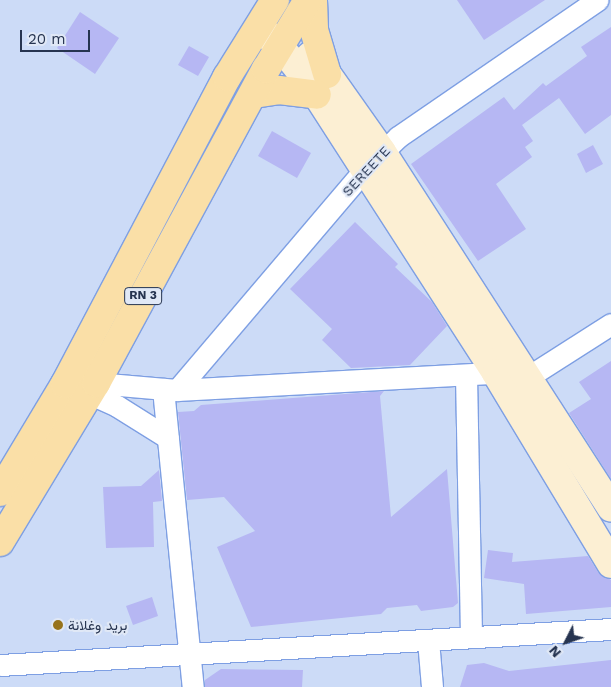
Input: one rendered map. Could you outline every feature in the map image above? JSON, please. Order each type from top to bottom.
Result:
[{"type":"main road","name":"RN 3","points":[[0,492],[84,387],[227,77],[275,0]]},
{"type":"main road","name":"RN 3","points":[[0,542],[84,387],[308,0]]},
{"type":"main road","points":[[314,0],[314,30],[322,84]]},
{"type":"main road","points":[[258,25],[282,42],[322,84],[373,161],[528,377],[611,508]]},
{"type":"main road","points":[[254,94],[322,84]]},
{"type":"main road","points":[[373,161],[496,373],[611,564]]},
{"type":"street","name":"SEREETE","points":[[170,390],[373,161],[418,121],[597,0]]},
{"type":"street","points":[[528,377],[611,324]]},
{"type":"street","points":[[84,387],[170,390],[496,373]]},
{"type":"street","points":[[466,375],[471,637]]},
{"type":"street","points":[[84,387],[168,438]]},
{"type":"street","points":[[170,390],[168,438],[193,687]]},
{"type":"street","points":[[0,665],[611,629]]},
{"type":"street","points":[[428,640],[432,687]]},
{"type":"building","points":[[457,0],[545,0],[484,40]]},
{"type":"building","points":[[80,12],[119,38],[95,74],[57,48]]},
{"type":"building","points":[[611,27],[611,115],[585,134],[559,98],[522,125],[533,141],[525,147],[532,157],[496,184],[526,229],[478,261],[411,164],[504,97],[514,110],[543,83],[546,86],[587,56],[581,47]]},
{"type":"building","points":[[189,46],[209,57],[198,76],[178,65]]},
{"type":"building","points":[[272,131],[311,153],[297,178],[258,156]]},
{"type":"building","points":[[593,145],[603,164],[586,173],[577,154]]},
{"type":"building","points":[[355,222],[398,264],[395,267],[432,302],[447,326],[410,365],[351,368],[322,340],[332,329],[290,289]]},
{"type":"building","points":[[611,361],[611,479],[569,413],[591,399],[579,382]]},
{"type":"building","points":[[384,391],[380,396],[391,517],[447,469],[458,603],[453,607],[421,611],[417,605],[387,608],[381,614],[251,627],[217,547],[255,531],[224,497],[187,500],[178,412],[194,411],[201,405]]},
{"type":"building","points":[[159,470],[162,501],[153,502],[154,547],[106,548],[103,487],[141,486]]},
{"type":"building","points":[[488,550],[513,553],[512,562],[588,556],[598,572],[611,580],[611,607],[526,614],[524,584],[484,578]]},
{"type":"building","points":[[152,597],[158,616],[133,625],[126,606]]},
{"type":"building","points":[[611,660],[611,687],[460,687],[467,665],[484,663],[509,671]]},
{"type":"building","points":[[221,669],[303,670],[302,687],[205,687],[205,680]]},
{"type":"place","name":"بريد وغلانة","points":[[58,625]]}]
